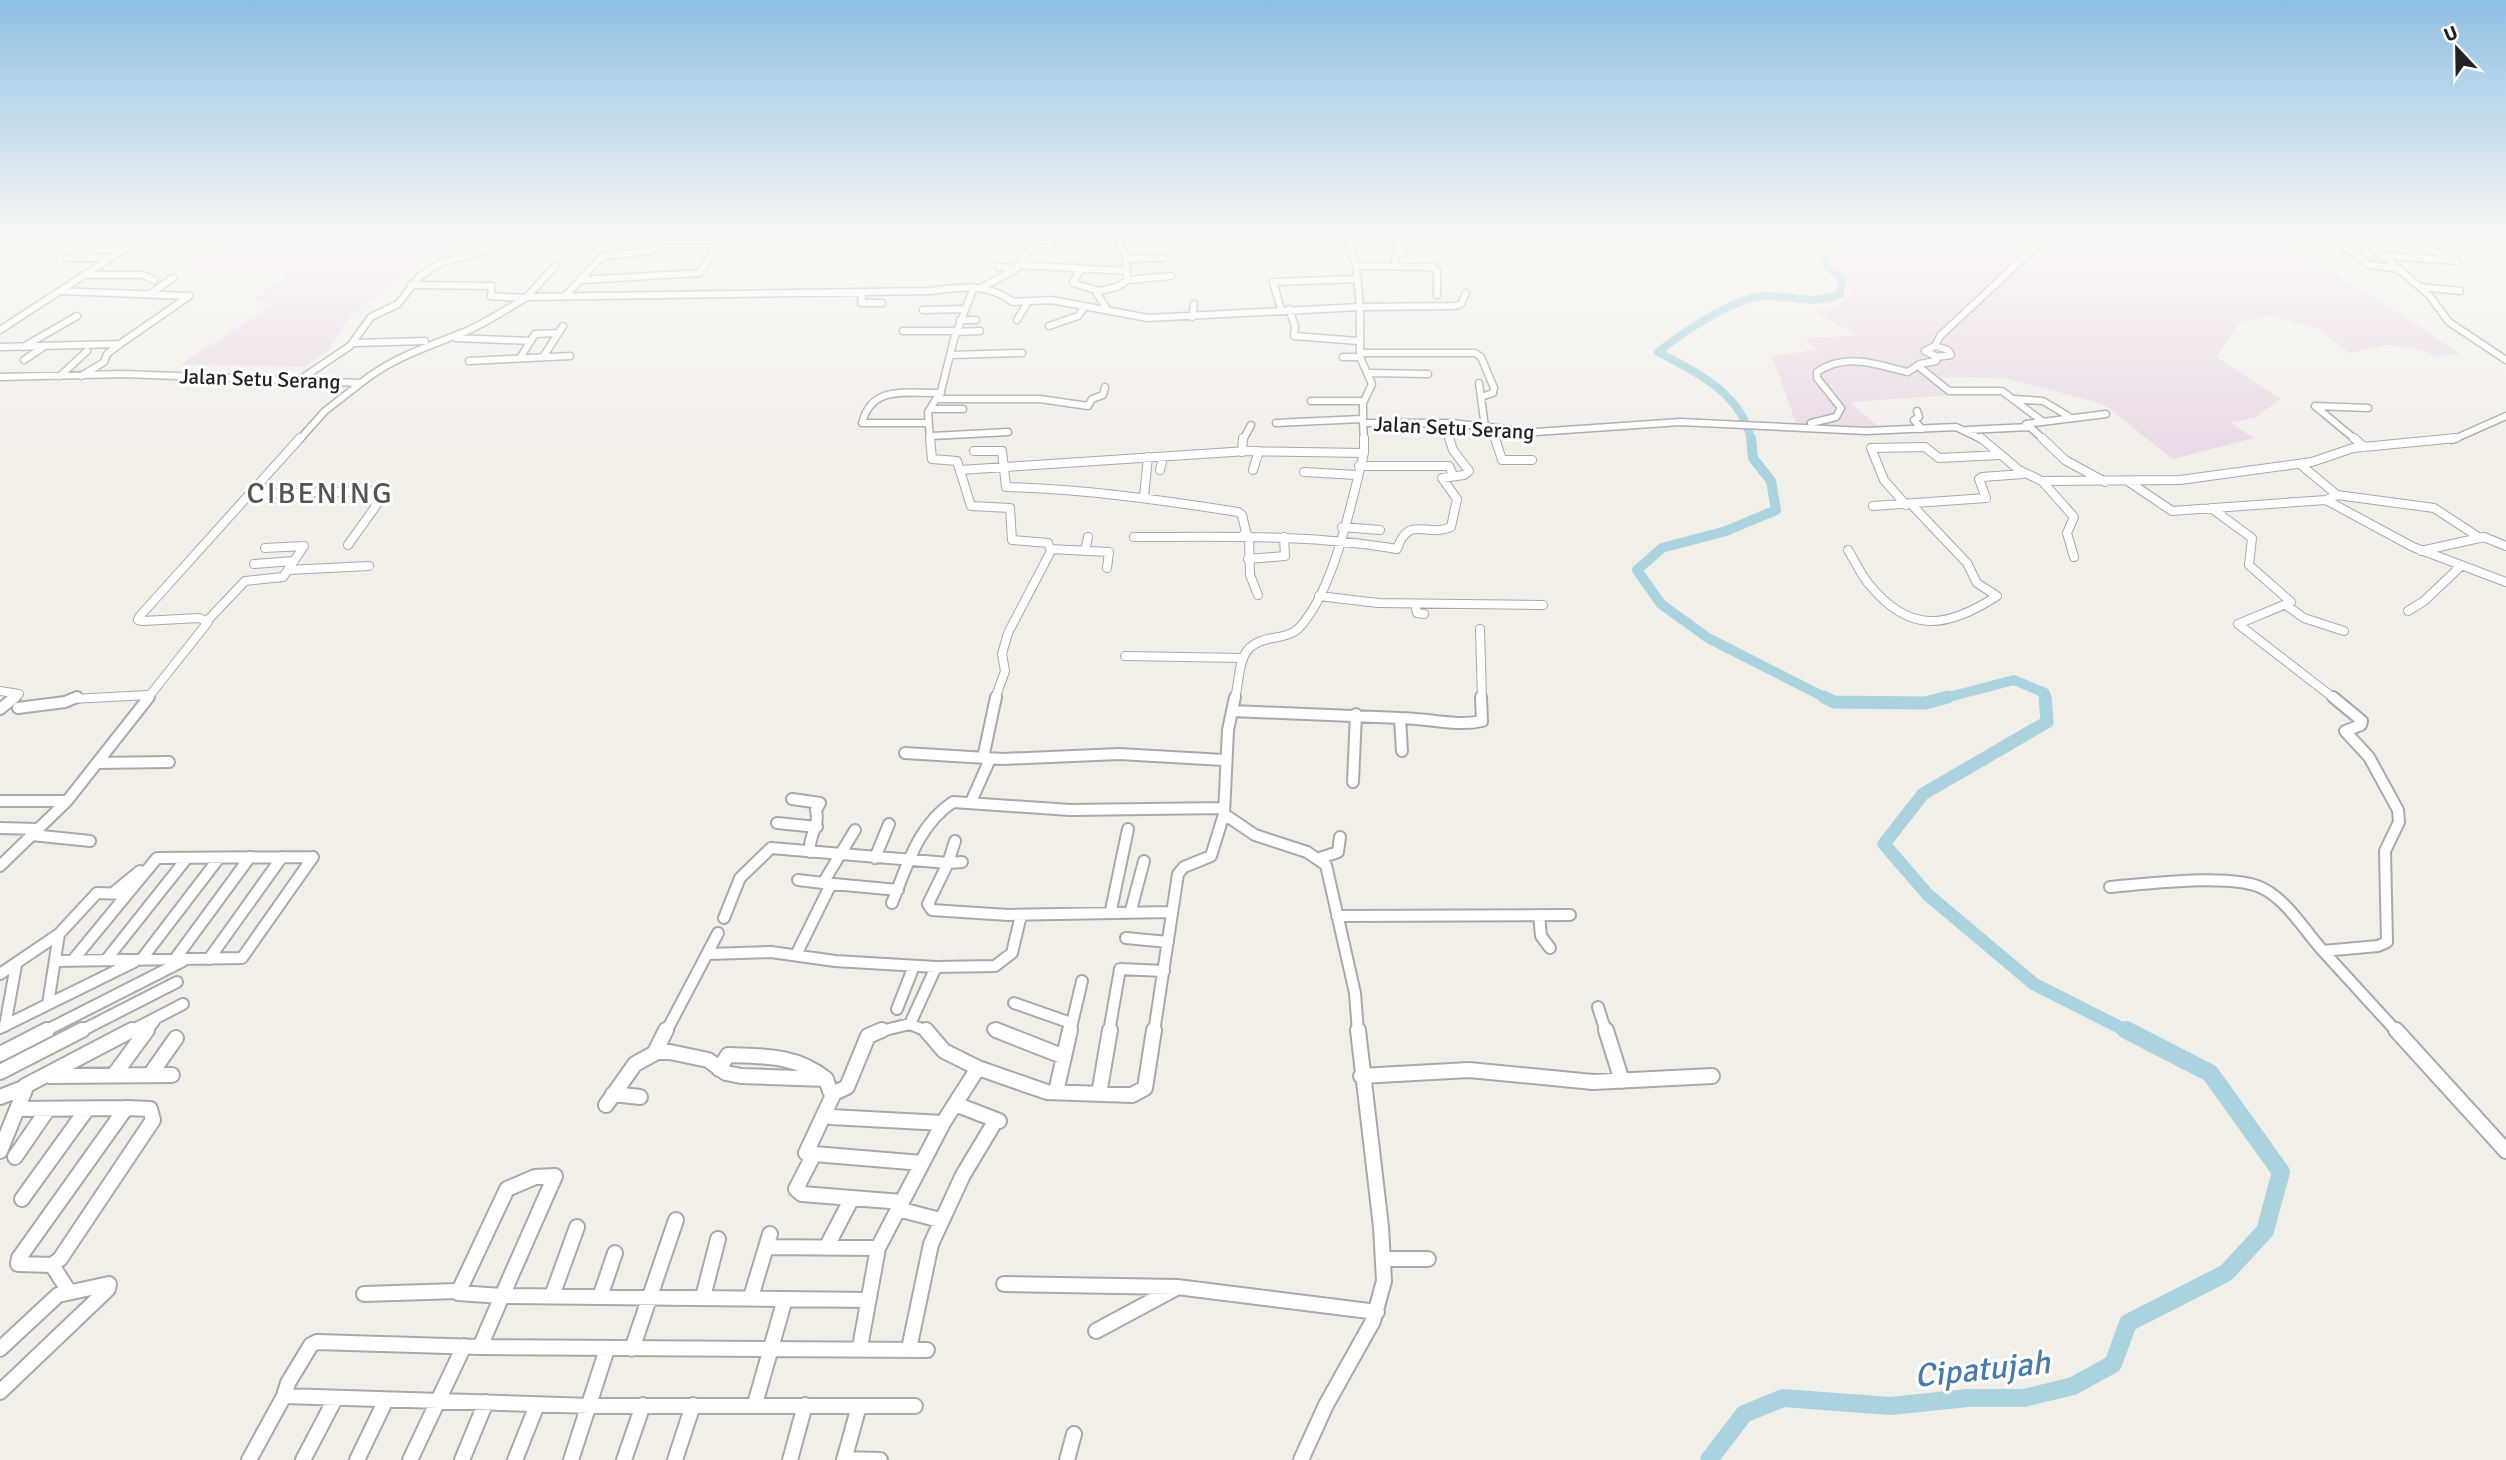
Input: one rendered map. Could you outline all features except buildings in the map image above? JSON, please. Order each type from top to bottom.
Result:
[{"type":"street","points":[[0,330],[40,306]]},
{"type":"street","points":[[81,377],[104,362],[107,354],[120,344],[174,306]]},
{"type":"street","points":[[298,381],[352,343],[366,330],[371,317],[394,306]]},
{"type":"street","name":"Jalan Setu Serang","points":[[0,377],[122,374],[360,383],[378,369],[419,347],[475,328],[511,306]]},
{"type":"street","points":[[966,306],[939,396],[930,409],[927,423],[932,436],[932,459],[955,460],[971,506],[1010,507],[1012,540],[1048,543],[1052,549]]},
{"type":"street","points":[[1017,320],[1025,306]]},
{"type":"street","name":"Jalan Setu Serang","points":[[1076,306],[1107,309],[1142,317],[1192,317],[1285,309],[1360,307],[1360,355],[1370,373],[1372,384],[1364,401],[1362,421],[1444,423],[1536,432],[1660,423],[1800,425]]},
{"type":"street","points":[[1192,317],[1194,306]]},
{"type":"street","points":[[1284,306],[1295,326],[1294,336],[1358,341]]},
{"type":"street","points":[[1360,307],[1442,306]]},
{"type":"street","points":[[1935,346],[1951,354],[1937,357],[1925,350],[1935,346],[1940,336],[1972,306]]},
{"type":"street","points":[[2436,306],[2449,322],[2473,335],[2506,360]]},
{"type":"street","points":[[1049,326],[1078,316],[1084,308]]},
{"type":"street","points":[[923,310],[964,309]]},
{"type":"street","points":[[23,348],[77,316]]},
{"type":"street","points":[[960,320],[976,320]]},
{"type":"street","points":[[2463,321],[2473,335]]},
{"type":"street","points":[[129,327],[146,326]]},
{"type":"street","points":[[520,358],[535,334],[560,329],[543,357]]},
{"type":"street","points":[[903,331],[980,331]]},
{"type":"street","points":[[448,338],[531,341]]},
{"type":"street","points":[[352,343],[430,342]]},
{"type":"street","points":[[495,359],[506,342]]},
{"type":"street","points":[[0,347],[120,344]]},
{"type":"street","points":[[406,346],[419,347]]},
{"type":"street","points":[[24,360],[43,348]]},
{"type":"street","points":[[60,377],[87,351]]},
{"type":"street","points":[[951,355],[1022,353]]},
{"type":"street","points":[[1343,357],[1475,353],[1481,357],[1494,388],[1493,393],[1481,397]]},
{"type":"street","points":[[469,361],[570,356]]},
{"type":"street","points":[[1800,425],[1834,418],[1839,412],[1841,404],[1816,375],[1826,366],[1862,360],[1908,372],[1936,361],[1937,357]]},
{"type":"street","points":[[1918,366],[1949,391],[1996,390],[2014,399],[2042,421]]},
{"type":"street","points":[[1370,373],[1428,374]]},
{"type":"street","points":[[208,620],[138,620],[325,411],[360,383]]},
{"type":"street","points":[[1479,383],[1489,428],[1502,460],[1532,460]]},
{"type":"street","points":[[927,423],[862,423],[866,407],[880,395],[1040,399],[1088,405],[1092,399],[1103,395],[1104,387]]},
{"type":"street","points":[[2014,399],[2044,399],[2057,405],[2068,416]]},
{"type":"street","points":[[1311,401],[1364,401]]},
{"type":"street","points":[[2364,447],[2315,407],[2368,408]]},
{"type":"street","points":[[930,409],[963,409]]},
{"type":"street","points":[[1917,411],[1919,417],[1914,419],[1922,429]]},
{"type":"street","points":[[2105,482],[2065,460],[2026,424],[2068,416],[2106,414]]},
{"type":"street","points":[[1967,430],[2023,474],[2042,481],[2129,482],[2215,477],[2300,464],[2364,447],[2450,441],[2506,416]]},
{"type":"street","points":[[806,1153],[834,1093],[847,1087],[868,1036],[887,1028],[910,1024],[928,1031],[944,1051],[978,1068],[1030,1087],[1056,1092],[1132,1095],[1145,1088],[1164,971],[1170,912],[1178,874],[1184,867],[1211,856],[1224,811],[1224,760],[1243,657],[1252,642],[1281,637],[1297,630],[1319,596],[1334,562],[1364,453],[1362,421],[1276,423]]},
{"type":"street","points":[[1134,537],[1284,537],[1374,544],[1395,550],[1399,548],[1402,536],[1409,531],[1449,529],[1457,499],[1442,480],[1452,475],[1464,475],[1469,471],[1453,450],[1444,423]]},
{"type":"street","points":[[1242,452],[1243,438],[1251,425]]},
{"type":"street","points":[[1800,425],[1866,431],[1951,426],[1967,430],[2030,427]]},
{"type":"street","points":[[932,436],[1009,432]]},
{"type":"street","points":[[1848,550],[1863,576],[1880,596],[1902,613],[1923,623],[1958,620],[1997,596],[1977,583],[1967,563],[1884,480],[1871,448],[1925,447],[1939,458],[1999,455]]},
{"type":"street","points":[[960,470],[1242,452],[1262,448],[1364,453]]},
{"type":"street","points":[[1253,470],[1262,448]]},
{"type":"street","points":[[974,451],[1001,450],[1006,466],[1007,487],[1055,488],[1144,497],[1238,512],[1242,515],[1248,559],[1258,595]]},
{"type":"street","points":[[1144,497],[1148,457]]},
{"type":"street","points":[[1160,470],[1163,457]]},
{"type":"street","points":[[2300,464],[2337,495]]},
{"type":"street","points":[[1304,472],[1449,466],[1452,475]]},
{"type":"street","points":[[1873,506],[1986,498],[1979,479],[1982,477],[2023,474]]},
{"type":"street","points":[[2042,481],[2074,517],[2074,523],[2067,533],[2074,557]]},
{"type":"street","points":[[2129,482],[2172,511],[2326,500],[2337,495],[2434,508],[2480,538],[2506,546]]},
{"type":"street","points":[[252,494],[370,491],[370,500],[378,503],[348,545]]},
{"type":"street","points":[[2326,500],[2420,551],[2506,582]]},
{"type":"street","points":[[2211,508],[2252,538],[2249,564],[2290,600],[2286,605],[2238,624],[2285,658],[2362,721],[2361,725],[2345,731],[2369,757],[2398,810],[2399,822],[2385,851],[2389,931],[2387,942],[2378,946],[2323,951]]},
{"type":"street","points":[[1342,527],[1380,530]]},
{"type":"street","points":[[1085,551],[1088,537]]},
{"type":"street","points":[[1248,559],[1284,556],[1284,537]]},
{"type":"street","points":[[2420,551],[2480,538]]},
{"type":"street","points":[[0,866],[66,801],[148,695],[205,629],[208,620],[245,581],[283,577],[304,546],[265,548]]},
{"type":"street","points":[[1052,549],[1110,552],[1107,568]]},
{"type":"street","points":[[971,802],[987,758],[993,706],[1005,671],[1002,654],[1008,633],[1052,549]]},
{"type":"street","points":[[254,564],[294,561]]},
{"type":"street","points":[[288,569],[369,566]]},
{"type":"street","points":[[2408,611],[2427,602],[2444,578],[2461,566]]},
{"type":"street","points":[[1319,596],[1351,601],[1415,604],[1543,605]]},
{"type":"street","points":[[1415,604],[1417,613],[1424,614]]},
{"type":"street","points":[[2286,605],[2304,618],[2344,631]]},
{"type":"street","points":[[1232,711],[1431,718],[1458,725],[1482,721],[1480,629]]},
{"type":"street","points":[[1125,656],[1243,657]]},
{"type":"street","points":[[0,691],[19,694],[0,709]]},
{"type":"street","points":[[18,708],[65,702],[77,697],[148,695]]},
{"type":"street","points":[[1353,782],[1356,714]]},
{"type":"street","points":[[1400,718],[1402,751]]},
{"type":"street","points":[[905,753],[987,758],[1119,754],[1224,760]]},
{"type":"street","points":[[97,763],[169,762]]},
{"type":"street","points":[[792,799],[820,803],[816,810],[819,823],[809,843],[810,852]]},
{"type":"street","points":[[0,802],[66,801]]},
{"type":"street","points":[[892,903],[923,831],[939,811],[953,802],[1058,810],[1224,811],[1238,826],[1268,841],[1320,858],[1338,852],[1340,836]]},
{"type":"street","points":[[777,823],[817,827]]},
{"type":"street","points":[[875,858],[889,824]]},
{"type":"street","points":[[0,828],[35,832],[59,840],[90,841]]},
{"type":"street","points":[[1111,910],[1128,829]]},
{"type":"street","points":[[796,955],[827,884],[855,830]]},
{"type":"street","points":[[955,841],[948,863],[928,905],[930,909],[1021,915],[1093,914],[1111,910],[1170,912]]},
{"type":"street","points":[[724,918],[740,878],[765,850],[771,848],[875,858],[961,862]]},
{"type":"street","points":[[209,959],[282,857]]},
{"type":"street","points":[[55,961],[242,958],[313,857],[157,858],[113,893]]},
{"type":"street","points":[[73,960],[157,858]]},
{"type":"street","points":[[106,960],[187,858]]},
{"type":"street","points":[[2,1027],[139,960],[219,858]]},
{"type":"street","points":[[0,1054],[181,959],[250,858]]},
{"type":"street","points":[[1301,1460],[1326,1405],[1377,1312],[1383,1290],[1383,1259],[1361,1076],[1355,993],[1329,877],[1320,858]]},
{"type":"street","points":[[1131,910],[1144,861]]},
{"type":"street","points":[[797,880],[898,890]]},
{"type":"street","points":[[2110,887],[2207,883],[2257,886],[2269,892],[2506,1151]]},
{"type":"street","points":[[0,974],[59,934],[97,893],[127,894]]},
{"type":"street","points":[[708,954],[771,951],[835,961],[936,967],[1004,963],[1014,945],[1021,915]]},
{"type":"street","points":[[1539,915],[1541,936],[1550,948]]},
{"type":"street","points":[[1337,916],[1570,915]]},
{"type":"street","points":[[655,1052],[718,933]]},
{"type":"street","points":[[48,1004],[59,934]]},
{"type":"street","points":[[1126,938],[1168,942]]},
{"type":"street","points":[[2,1027],[16,965]]},
{"type":"street","points":[[897,1009],[914,966]]},
{"type":"street","points":[[910,1024],[936,967]]},
{"type":"street","points":[[1099,1094],[1120,969],[1123,967],[1164,971]]},
{"type":"street","points":[[1056,1092],[1062,1056],[1082,981]]},
{"type":"street","points":[[0,1072],[177,982]]},
{"type":"street","points":[[1014,1003],[1071,1023]]},
{"type":"street","points":[[0,1097],[25,1087],[183,1004]]},
{"type":"street","points":[[1598,1007],[1622,1081]]},
{"type":"street","points":[[114,1075],[156,1018]]},
{"type":"street","points":[[993,1029],[1062,1056]]},
{"type":"street","points":[[150,1075],[176,1038]]},
{"type":"street","points":[[77,1075],[97,1049]]},
{"type":"street","points":[[640,1097],[609,1099],[633,1062],[655,1052],[698,1057],[715,1063],[727,1074],[826,1079]]},
{"type":"street","points":[[719,1069],[728,1055],[792,1059],[808,1064],[826,1079],[830,1091],[834,1093]]},
{"type":"street","points":[[760,1077],[768,1057]]},
{"type":"street","points":[[786,1078],[792,1059]]},
{"type":"street","points":[[860,1347],[878,1248],[943,1123],[978,1068]]},
{"type":"street","points":[[1361,1076],[1469,1070],[1567,1080],[1622,1081],[1712,1076]]},
{"type":"street","points":[[46,1076],[172,1075]]},
{"type":"street","points":[[0,1151],[25,1087]]},
{"type":"street","points":[[909,1349],[922,1275],[940,1220],[998,1121],[955,1104]]},
{"type":"street","points":[[17,1110],[126,1108],[150,1110],[153,1119],[60,1259],[52,1265],[18,1261],[126,1108]]},
{"type":"street","points":[[15,1157],[48,1109]]},
{"type":"street","points":[[22,1199],[87,1109]]},
{"type":"street","points":[[831,1117],[943,1123]]},
{"type":"street","points":[[922,1163],[812,1155],[797,1192],[900,1206],[940,1220]]},
{"type":"street","points":[[410,1460],[436,1401],[504,1296],[555,1176],[535,1177],[506,1189],[457,1291]]},
{"type":"street","points":[[825,1248],[852,1198]]},
{"type":"street","points":[[632,1349],[652,1298],[676,1220]]},
{"type":"street","points":[[552,1296],[577,1227]]},
{"type":"street","points":[[703,1297],[718,1239]]},
{"type":"street","points":[[751,1297],[768,1240],[825,1248],[878,1248]]},
{"type":"street","points":[[600,1297],[615,1253]]},
{"type":"street","points":[[1383,1259],[1428,1259]]},
{"type":"street","points":[[52,1265],[68,1290]]},
{"type":"street","points":[[0,1349],[52,1299],[68,1290],[104,1283],[109,1285],[0,1392]]},
{"type":"street","points":[[1004,1284],[1177,1287],[1377,1312]]},
{"type":"street","points":[[1096,1331],[1177,1287]]},
{"type":"street","points":[[364,1294],[457,1291],[504,1296],[867,1300]]},
{"type":"street","points":[[755,1404],[768,1350],[785,1299]]},
{"type":"street","points":[[249,1460],[288,1383],[311,1345],[317,1342],[607,1349],[768,1350],[860,1347],[927,1350]]},
{"type":"street","points":[[571,1460],[591,1406],[607,1349]]},
{"type":"street","points":[[284,1395],[335,1399],[591,1406],[915,1406]]},
{"type":"street","points":[[303,1460],[335,1399]]},
{"type":"street","points":[[357,1460],[386,1400]]},
{"type":"street","points":[[462,1460],[486,1402]]},
{"type":"street","points":[[515,1460],[537,1405]]},
{"type":"street","points":[[624,1460],[643,1405]]},
{"type":"street","points":[[676,1460],[693,1405]]},
{"type":"street","points":[[790,1460],[805,1405]]},
{"type":"street","points":[[859,1406],[844,1460],[880,1460]]},
{"type":"street","points":[[1067,1460],[1074,1433]]},
{"type":"shaded area","points":[[271,306],[363,306],[352,314],[327,351],[304,367],[181,364]]},
{"type":"shaded area","points":[[2388,306],[2460,354],[2437,357],[2418,349],[2385,345],[2349,353],[2320,330],[2271,315],[2240,322],[2216,357],[2281,399],[2256,417],[2231,423],[2254,438],[2173,459],[2103,404],[2004,378],[1942,377],[1953,395],[1849,402],[1882,429],[1796,423],[1772,356],[1817,350],[1804,338],[1856,336],[1815,311],[1835,308]]},
{"type":"waterway","points":[[1731,306],[1708,318],[1658,352],[1702,376],[1728,397],[1738,409],[1751,440]]},
{"type":"waterway","points":[[1751,438],[1753,458],[1771,481],[1776,510],[1726,531],[1662,548],[1637,570],[1661,604],[1708,638],[1828,699]]},
{"type":"waterway","points":[[1941,699],[2014,680],[2045,693],[2045,697]]},
{"type":"waterway","points":[[1824,697],[1828,699]]},
{"type":"waterway","points":[[1828,699],[1834,702],[1925,703],[1948,697]]},
{"type":"waterway","points":[[2045,697],[2047,722],[1923,794],[1884,844],[1928,895],[2034,984],[2129,1032]]},
{"type":"waterway","name":"Cipatujah","points":[[1709,1460],[1744,1414],[1783,1398],[1890,1406],[1968,1398],[2024,1398],[2073,1386],[2113,1364],[2128,1323],[2226,1273],[2265,1231],[2281,1172],[2210,1073],[2126,1030]]},
{"type":"district","name":"CIBENING","points":[[320,493]]}]
